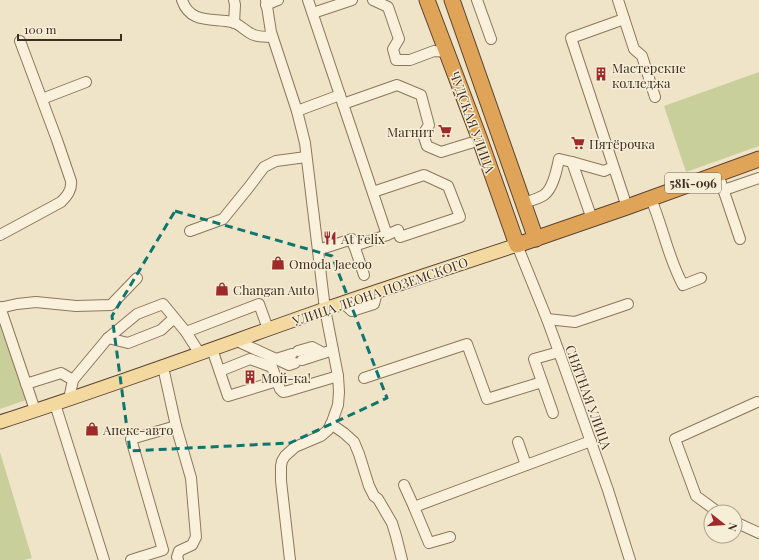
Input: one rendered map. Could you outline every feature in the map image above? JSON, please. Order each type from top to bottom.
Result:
[{"type":"highway","name":"ЧУДСКАЯ УЛИЦА","points":[[427,0],[480,140],[517,245]]},
{"type":"highway","name":"ЧУДСКАЯ УЛИЦА","points":[[452,0],[536,239]]},
{"type":"highway","name":"УЛИЦА ЛЕОНА ПОЗЕМСКОГО","points":[[517,245],[651,199],[759,159]]},
{"type":"main road","name":"УЛИЦА ЛЕОНА ПОЗЕМСКОГО","points":[[0,422],[206,352],[325,309],[517,245]]},
{"type":"street","points":[[182,0],[190,15],[210,21],[234,22],[254,36],[272,37]]},
{"type":"street","points":[[234,0],[234,22]]},
{"type":"street","points":[[278,0],[266,2],[270,32],[297,111],[305,143],[325,309],[328,352],[338,376],[340,392],[338,404],[328,430],[321,436],[295,447],[285,456],[282,461],[281,481],[290,560]]},
{"type":"street","points":[[308,0],[387,235]]},
{"type":"street","points":[[313,13],[352,0]]},
{"type":"street","points":[[373,0],[388,7],[399,39],[393,49],[396,60],[410,60],[434,52],[447,52]]},
{"type":"street","points":[[618,0],[634,49],[642,56],[655,97]]},
{"type":"street","points":[[478,1],[491,39]]},
{"type":"street","points":[[624,19],[571,38],[627,207]]},
{"type":"street","points":[[0,235],[61,202],[66,197],[71,186],[71,181],[20,41]]},
{"type":"street","points":[[42,99],[86,82]]},
{"type":"street","points":[[297,111],[397,85],[421,95],[429,125],[423,134],[427,146],[441,152],[480,140]]},
{"type":"street","points":[[190,231],[223,219],[264,167],[276,161],[306,157]]},
{"type":"street","points":[[523,203],[545,194],[551,186],[556,174],[559,159],[604,171],[614,167]]},
{"type":"street","points":[[572,162],[592,219]]},
{"type":"street","points":[[718,174],[740,239]]},
{"type":"street","points":[[354,246],[398,230],[400,237],[460,217],[448,186],[424,175],[373,192]]},
{"type":"street","points":[[724,190],[759,178]]},
{"type":"street","points":[[651,199],[677,274],[683,285],[701,278]]},
{"type":"street","points":[[318,250],[352,239],[364,275]]},
{"type":"street","name":"СНЯТНАЯ УЛИЦА","points":[[517,245],[547,320],[591,441],[630,560]]},
{"type":"street","points":[[35,410],[0,307],[36,302],[76,306],[112,305],[136,278]]},
{"type":"street","points":[[68,399],[73,380],[108,338],[138,314],[163,304],[186,332],[206,352],[220,371],[228,396],[277,381]]},
{"type":"street","points":[[186,332],[259,304],[268,329]]},
{"type":"street","points":[[547,320],[575,322],[628,304]]},
{"type":"street","points":[[108,338],[128,343],[161,330],[174,318]]},
{"type":"street","points":[[237,341],[289,365],[297,357],[312,347],[328,352]]},
{"type":"street","points":[[364,378],[467,344],[487,399],[542,382]]},
{"type":"street","points":[[553,413],[534,359],[559,352]]},
{"type":"street","points":[[220,371],[250,359],[272,367],[280,389],[283,392],[338,376]]},
{"type":"street","points":[[162,367],[176,426],[191,478],[196,537],[192,544],[179,551],[177,557],[178,560]]},
{"type":"street","points":[[26,384],[61,373],[73,380]]},
{"type":"street","points":[[707,504],[696,496],[675,439],[756,402]]},
{"type":"street","points":[[55,404],[104,560]]},
{"type":"street","points":[[331,424],[354,442],[369,486],[392,523],[402,554],[402,560]]},
{"type":"street","points":[[131,560],[164,550],[131,440],[176,426]]},
{"type":"street","points":[[414,507],[591,441]]},
{"type":"street","points":[[518,442],[526,465]]},
{"type":"street","points":[[404,485],[429,543],[450,537]]},
{"type":"street","points":[[743,526],[759,533]]},
{"type":"highlighted area","points":[[175,211],[332,256],[387,398],[290,443],[130,451],[112,316]]},
{"type":"green space","points":[[759,72],[759,146],[686,172],[664,106]]},
{"type":"green space","points":[[0,313],[29,399],[0,409]]},
{"type":"green space","points":[[0,452],[32,558],[24,560],[0,560]]},
{"type":"place","name":"Мастерские колледжа","points":[[601,74]]},
{"type":"place","name":"Магнит","points":[[445,131]]},
{"type":"place","name":"Пятёрочка","points":[[578,143]]},
{"type":"place","name":"At Felix","points":[[330,238]]},
{"type":"place","name":"Omoda Jaecoo","points":[[278,263]]},
{"type":"place","name":"Changan Auto","points":[[222,289]]},
{"type":"place","name":"Мой-ка!","points":[[250,377]]},
{"type":"place","name":"Апекс-авто","points":[[92,429]]}]
